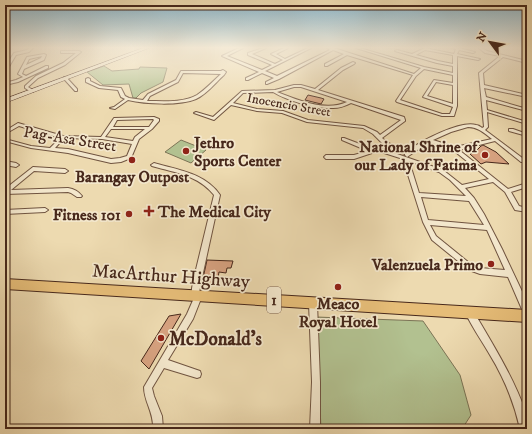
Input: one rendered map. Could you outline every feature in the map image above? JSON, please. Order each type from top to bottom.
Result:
[{"type":"highway","name":"MacArthur Highway","points":[[5,284],[527,316]]},
{"type":"main road","points":[[5,101],[92,68]]},
{"type":"street","points":[[23,68],[20,74],[26,77]]},
{"type":"street","points":[[5,79],[5,83],[26,77],[44,68]]},
{"type":"street","points":[[32,91],[26,88],[37,77],[55,68]]},
{"type":"street","points":[[253,68],[278,78]]},
{"type":"street","points":[[247,78],[268,68]]},
{"type":"street","points":[[267,84],[296,68]]},
{"type":"street","points":[[316,91],[343,68]]},
{"type":"street","points":[[394,68],[415,75]]},
{"type":"street","points":[[423,68],[415,75],[399,96],[399,102],[442,115],[452,115],[455,106],[455,68]]},
{"type":"street","points":[[424,68],[455,74]]},
{"type":"street","points":[[482,130],[486,127],[481,73],[487,68]]},
{"type":"street","points":[[112,108],[115,108],[126,100],[144,102],[180,101],[193,99],[213,80],[223,74],[224,71],[182,72],[176,81],[149,95],[144,102]]},
{"type":"street","points":[[82,72],[88,79],[88,82],[102,87],[120,89],[126,100]]},
{"type":"street","points":[[65,78],[76,90]]},
{"type":"street","points":[[455,84],[435,81],[425,97],[455,106]]},
{"type":"street","points":[[207,125],[242,92],[275,92],[298,86],[400,116],[403,119],[380,137]]},
{"type":"street","points":[[482,86],[527,96]]},
{"type":"street","points":[[275,92],[294,99],[325,106],[342,106],[350,102]]},
{"type":"street","points":[[483,98],[527,110]]},
{"type":"street","name":"Inocencio Street","points":[[230,104],[257,110],[283,112],[307,121],[357,125],[370,129],[386,144],[407,155]]},
{"type":"street","points":[[484,110],[527,123]]},
{"type":"street","points":[[196,114],[214,119]]},
{"type":"street","name":"Pag-Asa Street","points":[[5,140],[31,147],[51,149],[116,161],[129,157],[134,143],[150,128],[156,119],[116,119],[109,128]]},
{"type":"street","points":[[5,133],[18,124],[63,137],[102,138],[134,143]]},
{"type":"street","points":[[407,155],[428,140],[443,133],[472,126],[482,130],[523,160]]},
{"type":"street","points":[[102,138],[109,128],[150,128]]},
{"type":"street","points":[[511,130],[525,136]]},
{"type":"street","points":[[51,149],[63,137]]},
{"type":"street","points":[[344,139],[373,151]]},
{"type":"street","points":[[428,140],[455,149],[507,192],[514,200],[519,210],[527,210]]},
{"type":"street","points":[[455,149],[494,140]]},
{"type":"street","points":[[326,157],[354,157],[378,149],[407,155],[441,171],[462,187],[481,212],[527,311]]},
{"type":"street","points":[[407,155],[426,222],[434,238],[466,265],[480,271],[510,274]]},
{"type":"street","points":[[5,163],[16,166]]},
{"type":"street","points":[[154,165],[190,175],[205,181],[217,195],[196,282],[196,296],[190,316],[148,387],[148,391],[158,414],[158,429]]},
{"type":"street","points":[[5,192],[33,169],[65,171]]},
{"type":"street","points":[[462,187],[494,180]]},
{"type":"street","points":[[507,192],[527,185]]},
{"type":"street","points":[[5,192],[68,190],[73,191],[79,196]]},
{"type":"street","points":[[418,194],[472,199]]},
{"type":"street","points":[[5,212],[45,210]]},
{"type":"street","points":[[426,222],[488,228]]},
{"type":"street","points":[[313,303],[316,382],[315,429]]},
{"type":"street","points":[[469,312],[516,395],[522,412],[525,429]]},
{"type":"street","points":[[163,363],[197,374]]},
{"type":"green space","points":[[98,68],[108,68],[112,71],[139,68],[167,68],[163,82],[141,93],[136,98],[133,98],[129,84],[103,85],[87,72]]},
{"type":"green space","name":"Jethro Sports Center","points":[[181,140],[206,150],[191,163],[165,152]]},
{"type":"green space","points":[[316,317],[423,321],[460,375],[471,415],[462,429],[321,429]]},
{"type":"building","points":[[308,95],[324,99],[321,104],[305,100]]},
{"type":"building","name":"National Shrine of our Lady of Fatima","points":[[483,145],[496,152],[509,164],[486,162],[481,164],[470,154],[475,152]]},
{"type":"building","points":[[207,260],[233,261],[231,268],[227,268],[226,273],[219,272],[217,284],[202,283]]},
{"type":"building","name":"McDonald's","points":[[181,314],[149,369],[141,361],[169,316]]},
{"type":"place","name":"Jethro Sports Center","points":[[186,151]]},
{"type":"place","name":"National Shrine of our Lady of Fatima","points":[[485,155]]},
{"type":"place","name":"Barangay Outpost","points":[[132,160]]},
{"type":"place","name":"The Medical City","points":[[149,211]]},
{"type":"place","name":"Fitness 101","points":[[129,214]]},
{"type":"place","name":"Valenzuela Primo","points":[[491,264]]},
{"type":"place","name":"Meaco Royal Hotel","points":[[338,287]]},
{"type":"place","name":"McDonald's","points":[[161,338]]}]
